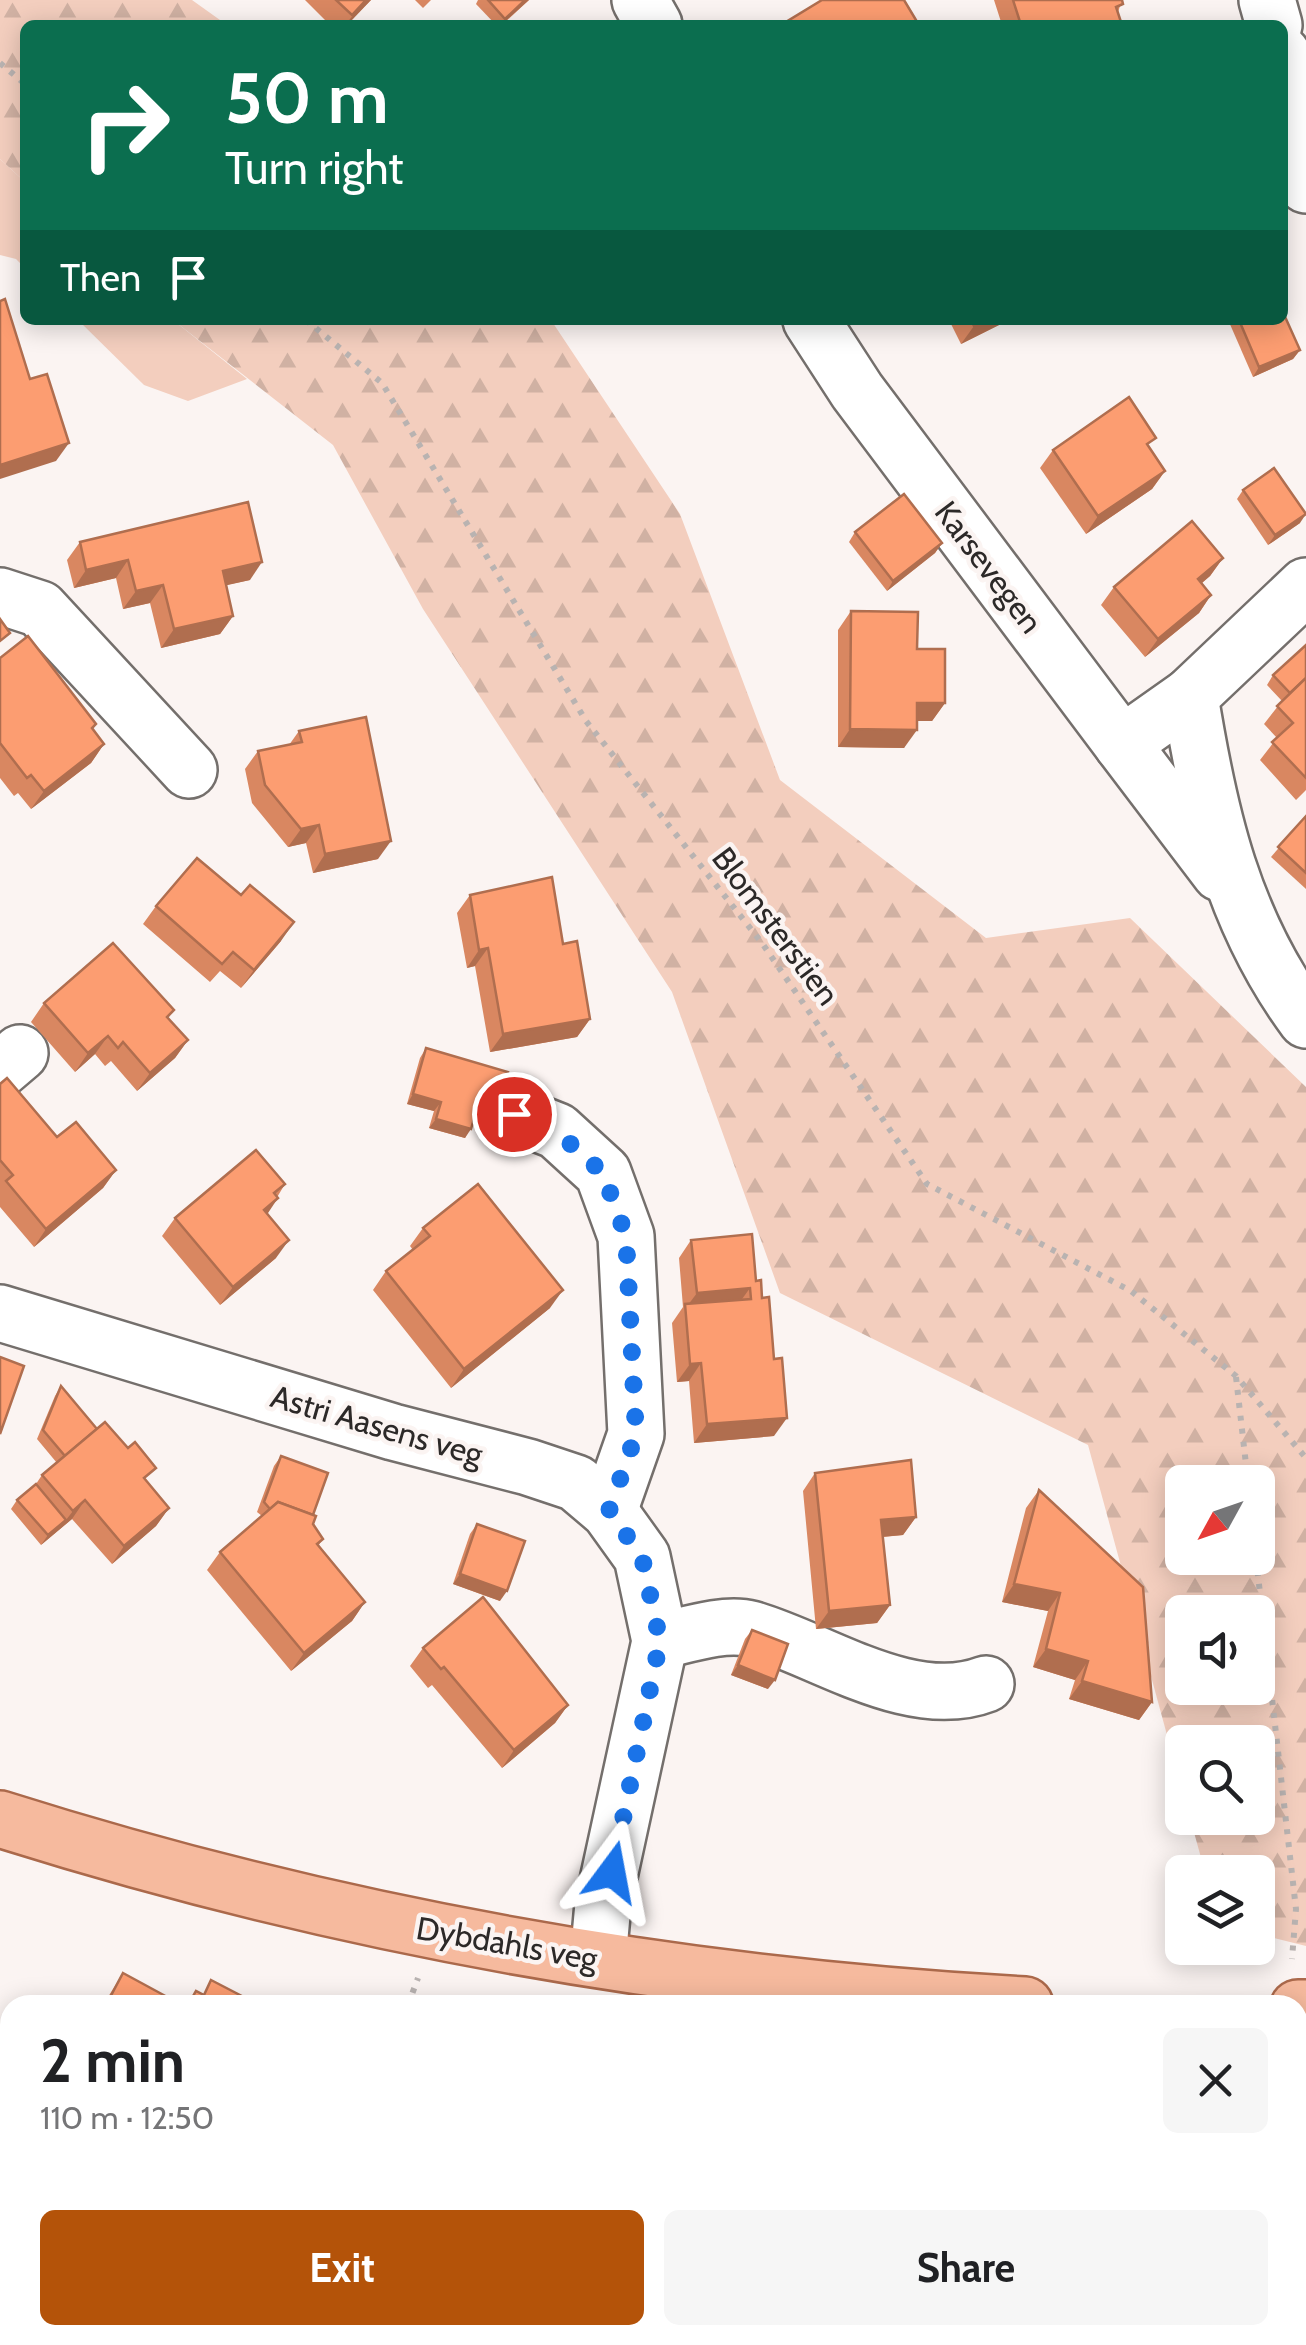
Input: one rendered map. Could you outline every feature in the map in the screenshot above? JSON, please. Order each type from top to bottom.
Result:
[{"type":"main road","name":"Dybdahls veg","points":[[0,1819],[147,1862],[426,1930],[598,1959],[857,1995]]},
{"type":"street","points":[[1288,90],[1306,185]]},
{"type":"street","name":"Karsevegen","points":[[814,325],[857,391],[1181,827],[1231,886]]},
{"type":"street","points":[[1122,744],[1190,696],[1306,586]]},
{"type":"street","points":[[0,596],[40,609],[189,770]]},
{"type":"street","points":[[1190,696],[1202,776],[1231,886],[1265,957],[1306,1020]]},
{"type":"street","points":[[514,1114],[556,1131],[603,1173],[626,1236],[636,1434],[609,1511]]},
{"type":"street","name":"Astri Aasens veg","points":[[0,1313],[393,1432],[528,1467],[576,1484],[609,1511],[642,1557],[660,1641],[603,1904],[598,1959]]},
{"type":"street","points":[[660,1641],[748,1628],[855,1673],[930,1689],[967,1692],[986,1684]]},
{"type":"path","points":[[0,63],[20,80]]},
{"type":"path","name":"Blomsterstien","points":[[312,325],[382,383],[586,721],[762,943],[927,1184],[1131,1291],[1236,1376],[1306,1458]]},
{"type":"path","points":[[1236,1376],[1246,1465]]},
{"type":"path","points":[[1258,1575],[1296,1910],[1298,1993]]},
{"type":"path","points":[[411,1995],[420,1967]]},
{"type":"green space","points":[[0,0],[192,0],[220,20],[20,20],[20,177],[0,159]]},
{"type":"green space","points":[[0,159],[20,177],[20,263],[0,255]]},
{"type":"green space","points":[[83,325],[179,325],[247,379],[188,401],[144,385]]},
{"type":"green space","points":[[179,325],[554,325],[680,514],[780,780],[986,938],[1130,918],[1306,1087],[1306,1946],[1275,1938],[1275,1855],[1200,1855],[1195,1835],[1275,1835],[1275,1725],[1165,1728],[1088,1445],[780,1293],[672,992],[423,609],[333,445]]},
{"type":"building","points":[[336,0],[366,0],[352,15]]},
{"type":"building","points":[[488,0],[525,0],[505,19]]},
{"type":"building","points":[[822,0],[904,0],[916,20],[789,20]]},
{"type":"building","points":[[1013,0],[1122,0],[1123,4],[1116,7],[1120,20],[1019,20]]},
{"type":"building","points":[[5,299],[30,379],[47,374],[69,443],[0,465],[0,301]]},
{"type":"building","points":[[1288,323],[1300,350],[1259,367],[1241,325]]},
{"type":"building","points":[[1129,397],[1156,438],[1147,444],[1165,471],[1098,516],[1053,450]]},
{"type":"building","points":[[1274,468],[1306,514],[1275,535],[1243,490]]},
{"type":"building","points":[[904,494],[942,543],[893,581],[855,532]]},
{"type":"building","points":[[248,502],[262,562],[223,571],[233,616],[174,629],[163,585],[136,591],[128,560],[86,570],[80,542]]},
{"type":"building","points":[[1192,521],[1223,558],[1198,579],[1211,595],[1158,639],[1114,587]]},
{"type":"building","points":[[851,611],[918,612],[917,649],[945,649],[945,703],[917,703],[917,730],[850,729]]},
{"type":"building","points":[[0,619],[10,633],[0,641]]},
{"type":"building","points":[[28,636],[96,724],[92,728],[104,744],[44,791],[31,775],[27,778],[0,743],[0,658]]},
{"type":"building","points":[[1306,645],[1306,678],[1290,693],[1273,675]]},
{"type":"building","points":[[1306,678],[1306,778],[1272,742],[1293,723],[1277,706]]},
{"type":"building","points":[[366,717],[391,841],[325,854],[319,825],[301,829],[265,785],[258,751],[302,742],[299,731]]},
{"type":"building","points":[[1306,816],[1306,873],[1278,847]]},
{"type":"building","points":[[197,858],[241,895],[250,885],[294,922],[254,970],[233,952],[222,964],[156,906]]},
{"type":"building","points":[[552,877],[563,944],[577,941],[590,1019],[503,1034],[488,948],[479,950],[470,895]]},
{"type":"building","points":[[113,943],[174,1010],[167,1017],[188,1040],[150,1073],[123,1042],[118,1048],[108,1036],[88,1053],[44,1003]]},
{"type":"building","points":[[426,1048],[508,1072],[495,1117],[476,1112],[471,1129],[436,1119],[441,1102],[413,1094]]},
{"type":"building","points":[[7,1078],[57,1137],[76,1122],[116,1170],[46,1229],[6,1181],[13,1175],[0,1160],[0,1084]]},
{"type":"building","points":[[256,1150],[285,1184],[274,1193],[278,1198],[264,1210],[289,1240],[233,1287],[175,1218]]},
{"type":"building","points":[[478,1184],[563,1290],[464,1369],[386,1271],[430,1236],[423,1228]]},
{"type":"building","points":[[752,1234],[756,1281],[761,1280],[762,1298],[769,1297],[774,1359],[782,1358],[787,1418],[707,1424],[701,1363],[690,1364],[685,1304],[751,1299],[750,1288],[697,1293],[691,1240]]},
{"type":"building","points":[[0,1357],[24,1366],[0,1434]]},
{"type":"building","points":[[61,1386],[97,1429],[65,1456],[43,1430]]},
{"type":"building","points":[[105,1422],[128,1448],[135,1442],[156,1468],[144,1478],[169,1508],[124,1546],[85,1500],[73,1511],[42,1475]]},
{"type":"building","points":[[281,1456],[328,1473],[313,1515],[278,1502],[270,1509],[264,1502]]},
{"type":"building","points":[[911,1460],[916,1517],[881,1520],[890,1605],[829,1611],[815,1473]]},
{"type":"building","points":[[36,1484],[66,1520],[48,1535],[17,1500]]},
{"type":"building","points":[[1039,1490],[1143,1587],[1152,1702],[1082,1681],[1088,1661],[1046,1649],[1060,1593],[1014,1584]]},
{"type":"building","points":[[278,1502],[316,1516],[313,1524],[323,1539],[317,1544],[365,1602],[304,1653],[220,1552]]},
{"type":"building","points":[[477,1524],[525,1541],[507,1591],[460,1574]]},
{"type":"building","points":[[483,1597],[568,1705],[514,1750],[444,1667],[441,1669],[423,1648]]},
{"type":"building","points":[[752,1630],[788,1644],[775,1680],[738,1665]]},
{"type":"building","points":[[123,1973],[164,1995],[111,1995]]},
{"type":"building","points":[[211,1980],[240,1995],[204,1995]]},
{"type":"route","points":[[514,1114],[556,1131],[603,1173],[626,1236],[636,1434],[609,1511],[642,1557],[655,1601],[660,1641],[612,1872]]}]
